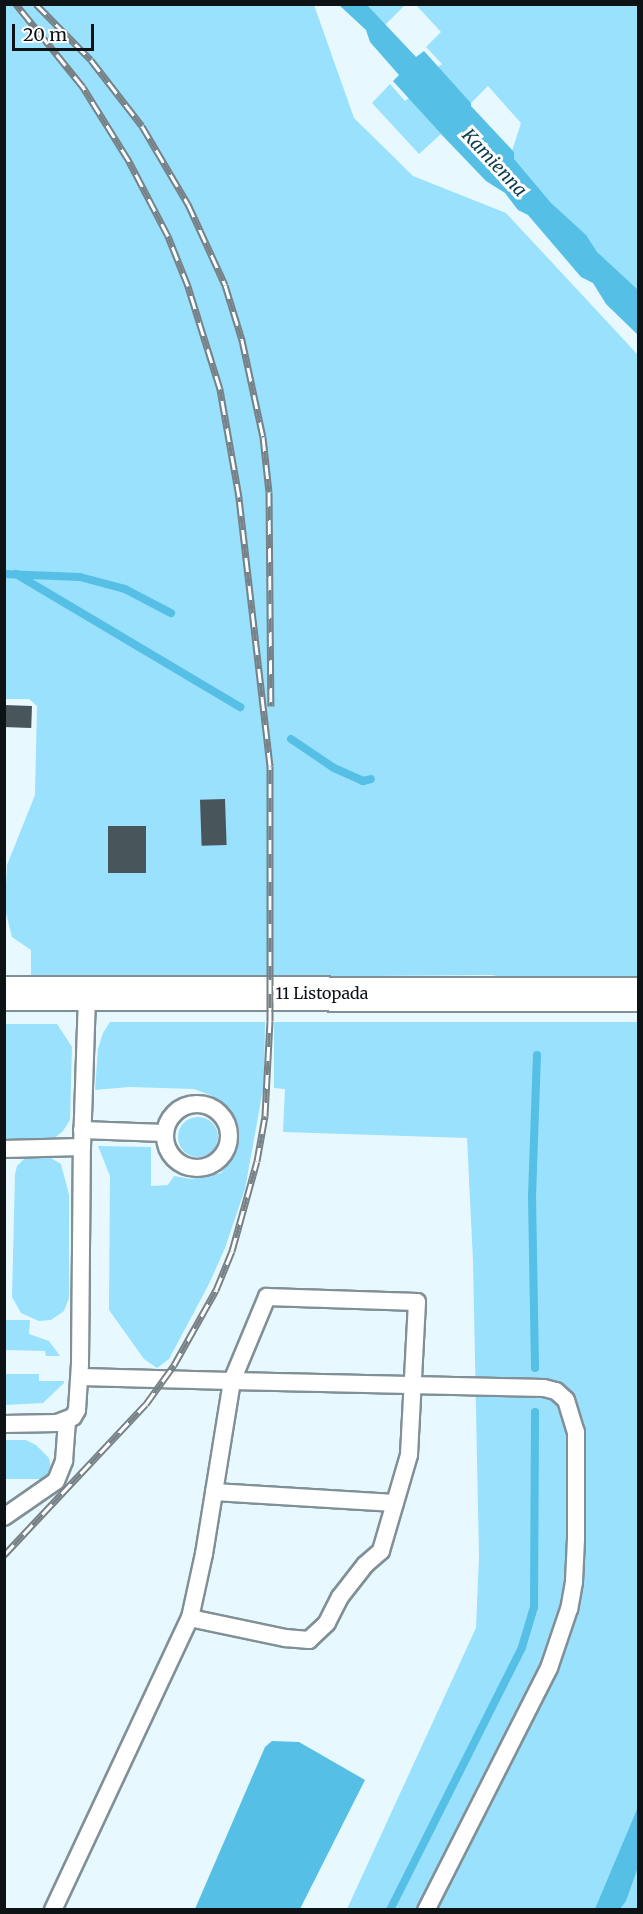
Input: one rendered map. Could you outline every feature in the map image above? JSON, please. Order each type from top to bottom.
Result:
[{"type":"street","name":"11 Listopada","points":[[4,993],[639,994]]},
{"type":"lane","points":[[4,1517],[56,1481],[64,1461],[67,1421],[77,1410],[80,1377],[82,1130],[87,993]]},
{"type":"lane","points":[[82,1130],[164,1133]]},
{"type":"lane","points":[[4,1149],[82,1147]]},
{"type":"lane","points":[[53,1910],[190,1618],[232,1381],[267,1297],[417,1302],[409,1455],[381,1551],[365,1565],[339,1597],[327,1623],[309,1640],[285,1638],[190,1618]]},
{"type":"lane","points":[[80,1377],[544,1388],[556,1391],[566,1400],[576,1432],[574,1582],[560,1640],[426,1910]]},
{"type":"lane","points":[[4,1424],[67,1421]]},
{"type":"lane","points":[[214,1492],[395,1503]]},
{"type":"shaded area","points":[[5,5],[314,5],[354,118],[413,176],[506,213],[638,355],[638,978],[536,982],[491,975],[31,979],[31,950],[12,937],[5,909],[7,865],[35,795],[37,706],[29,699],[5,699]]},
{"type":"shaded area","points":[[364,5],[405,5],[385,25]]},
{"type":"shaded area","points":[[416,5],[638,5],[638,304],[516,174],[511,154],[521,123],[488,86],[471,103],[438,67],[442,64],[426,47],[441,32]]},
{"type":"shaded area","points":[[390,84],[405,101],[409,98],[441,134],[419,154],[372,103]]},
{"type":"shaded area","points":[[110,1022],[265,1022],[264,1084],[245,1189],[225,1248],[209,1284],[169,1359],[157,1368],[144,1359],[109,1310],[110,1176],[98,1146],[151,1147],[151,1186],[168,1185],[174,1176],[191,1179],[221,1173],[236,1153],[239,1138],[236,1124],[225,1106],[210,1095],[194,1089],[129,1087],[95,1090],[98,1049],[103,1033]]},
{"type":"shaded area","points":[[274,1022],[638,1022],[638,1909],[347,1909],[476,1628],[479,1557],[473,1261],[467,1138],[283,1132],[285,1089],[274,1088]]},
{"type":"shaded area","points":[[4,1024],[57,1024],[72,1047],[70,1120],[63,1131],[52,1140],[5,1142]]},
{"type":"shaded area","points":[[198,1117],[206,1118],[212,1123],[217,1129],[217,1145],[212,1151],[206,1156],[198,1157],[190,1156],[184,1151],[179,1145],[178,1137],[179,1129],[184,1123],[190,1118]]},
{"type":"shaded area","points":[[27,1156],[49,1157],[61,1164],[69,1195],[69,1298],[64,1311],[51,1320],[39,1321],[21,1313],[12,1297],[15,1174],[17,1166]]},
{"type":"shaded area","points":[[5,1320],[30,1320],[29,1334],[49,1341],[60,1356],[46,1356],[45,1351],[5,1350]]},
{"type":"shaded area","points":[[5,1374],[39,1374],[39,1381],[64,1381],[64,1383],[43,1403],[5,1405]]},
{"type":"shaded area","points":[[4,1440],[26,1440],[36,1445],[49,1458],[51,1470],[48,1479],[5,1479]]},
{"type":"water","name":"Kamienna","points":[[339,5],[367,5],[416,57],[424,51],[514,152],[514,159],[551,203],[586,235],[597,252],[638,290],[638,335],[606,304],[593,283],[581,277],[528,215],[518,210],[505,193],[486,181],[441,134],[393,81],[399,75],[370,42],[366,30]]},
{"type":"water","points":[[272,1741],[299,1742],[365,1780],[300,1909],[195,1909],[265,1747]]},
{"type":"water","points":[[638,1807],[638,1867],[626,1901],[620,1909],[595,1909]]},
{"type":"building","points":[[4,705],[32,706],[31,728],[4,727]]},
{"type":"building","points":[[225,799],[227,845],[202,846],[200,800]]},
{"type":"building","points":[[108,826],[146,826],[146,873],[108,873]]},
{"type":"waterway","points":[[4,574],[80,577],[125,589],[171,613]]},
{"type":"waterway","points":[[16,574],[240,707]]},
{"type":"waterway","points":[[291,739],[334,768],[363,781],[371,779]]},
{"type":"waterway","points":[[535,1368],[532,1197],[537,1055]]},
{"type":"waterway","points":[[390,1910],[522,1647],[534,1607],[535,1412]]},
{"type":"railway","points":[[4,1555],[146,1404],[174,1365],[216,1290],[232,1251],[257,1161],[265,1116],[270,1021],[270,766],[239,497],[220,389],[188,286],[168,236],[129,161],[83,87],[16,4]]},
{"type":"railway","points":[[36,4],[91,60],[142,126],[188,204],[225,285],[242,340],[263,437],[269,492],[271,706]]}]
